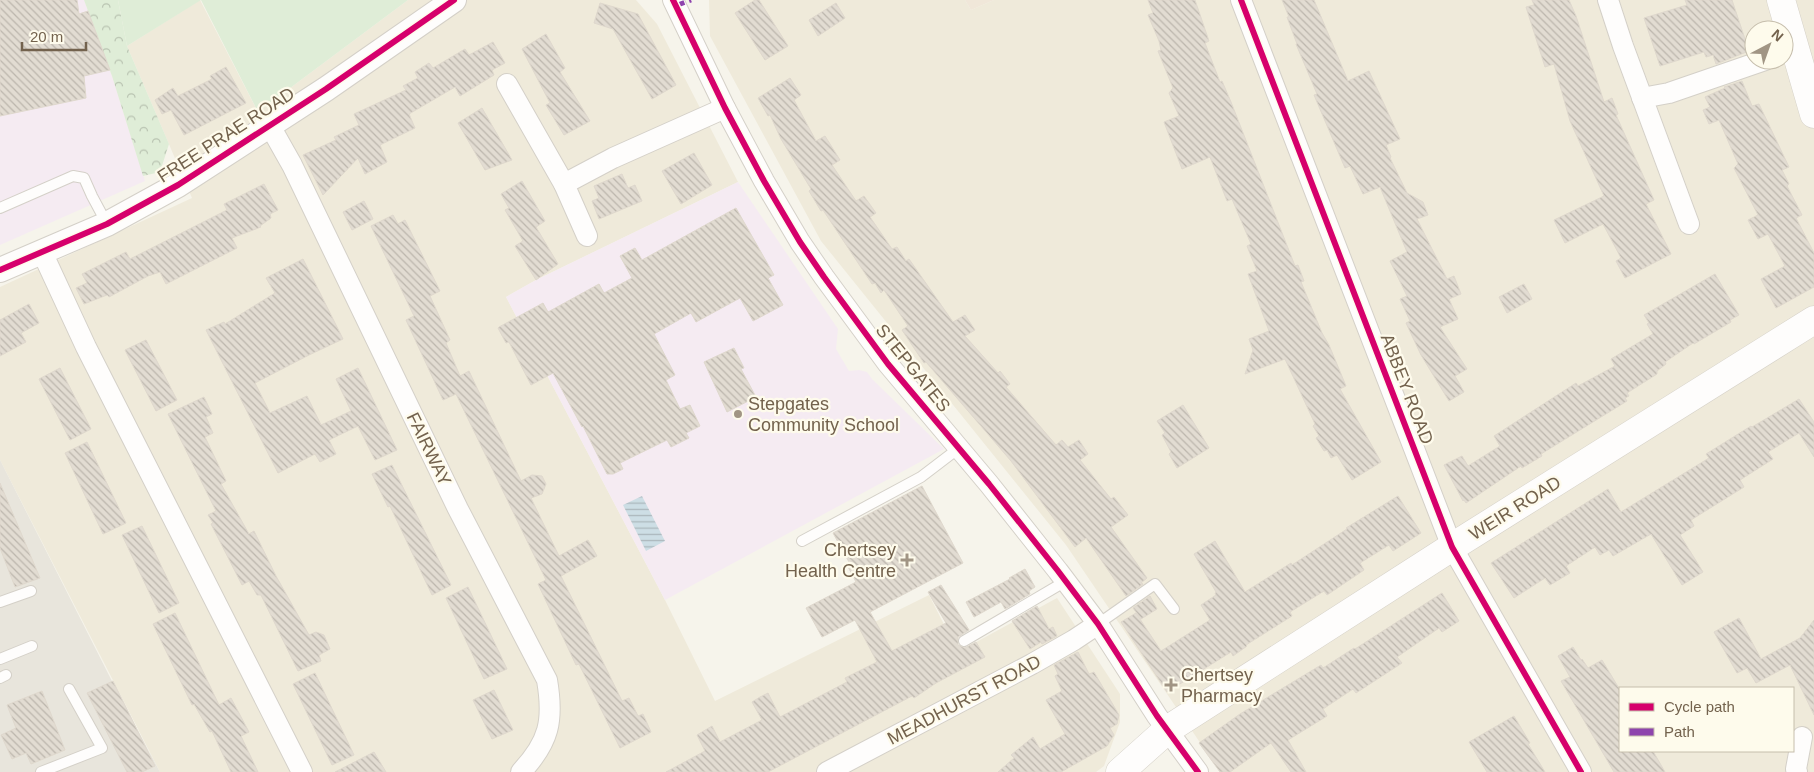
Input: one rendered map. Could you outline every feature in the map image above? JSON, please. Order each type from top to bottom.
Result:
[{"type":"main road","points":[[1781,0],[1784,20]]},
{"type":"main road","points":[[1794,62],[1814,114]]},
{"type":"main road","name":"WEIR ROAD","points":[[1120,772],[1167,730],[1452,547],[1814,320]]},
{"type":"street","name":"FREE PRAE ROAD","points":[[0,270],[107,224],[178,185],[270,126],[454,0]]},
{"type":"street","name":"ABBEY ROAD","points":[[1241,0],[1452,547],[1581,772]]},
{"type":"street","points":[[1608,0],[1689,224]]},
{"type":"street","name":"STEPGATES","points":[[680,2],[725,108],[764,181],[800,242],[888,364],[959,448],[1066,581],[1098,624],[1167,730],[1198,772]]},
{"type":"street","points":[[1642,98],[1669,93],[1744,67]]},
{"type":"street","points":[[507,84],[564,184],[587,236]]},
{"type":"street","points":[[564,184],[614,158],[725,108]]},
{"type":"street","name":"FAIRWAY","points":[[270,126],[292,165],[458,509],[546,680],[550,702],[548,732],[536,756],[520,772]]},
{"type":"street","points":[[42,252],[86,348],[302,772]]},
{"type":"street","name":"MEADHURST ROAD","points":[[828,772],[1041,659],[1098,624]]},
{"type":"street","points":[[1797,772],[1802,736]]},
{"type":"lane","points":[[0,208],[72,176],[84,178],[107,224]]},
{"type":"lane","points":[[802,542],[922,477],[959,448]]},
{"type":"lane","points":[[964,641],[1066,581]]},
{"type":"lane","points":[[1098,624],[1155,584],[1174,608]]},
{"type":"lane","points":[[0,602],[31,591]]},
{"type":"lane","points":[[0,659],[32,646]]},
{"type":"lane","points":[[41,772],[102,748],[69,689]]},
{"type":"shaded area","points":[[0,0],[84,0],[112,76],[145,181],[0,245]]},
{"type":"shaded area","points":[[200,0],[258,112],[408,0],[636,0],[657,24],[738,182],[536,280],[506,297],[665,600],[715,701],[929,595],[958,652],[1057,598],[1120,694],[1120,722],[1104,766],[1096,772],[160,772],[0,460],[0,287],[192,198],[127,46]]},
{"type":"shaded area","points":[[709,0],[965,0],[971,10],[994,0],[1814,0],[1814,772],[1220,772],[1066,545],[821,241],[710,36]]},
{"type":"shaded area","points":[[965,0],[994,0],[971,10]]},
{"type":"shaded area","name":"Stepgates Community School","points":[[738,182],[838,329],[836,349],[849,371],[859,370],[867,372],[944,449],[665,600],[506,297],[536,280]]},
{"type":"shaded area","points":[[0,460],[118,693],[160,772],[0,772]]},
{"type":"shaded area","points":[[642,496],[665,541],[646,551],[623,505]]},
{"type":"green space","points":[[84,0],[118,0],[127,46],[169,144],[160,172],[143,176],[112,76]]},
{"type":"green space","points":[[118,0],[201,0],[127,46]]},
{"type":"green space","points":[[201,0],[408,0],[258,112]]},
{"type":"building","points":[[0,0],[77,0],[79,14],[88,11],[110,70],[84,76],[86,98],[0,116]]},
{"type":"building","points":[[755,0],[759,0],[788,46],[765,60],[735,13]]},
{"type":"building","points":[[1148,0],[1195,0],[1209,41],[1205,43],[1220,82],[1222,81],[1231,102],[1295,266],[1298,265],[1304,281],[1301,282],[1346,386],[1340,389],[1381,462],[1352,480],[1337,455],[1331,458],[1327,450],[1324,451],[1316,438],[1319,436],[1313,426],[1315,424],[1285,359],[1245,374],[1253,350],[1249,339],[1269,331],[1248,274],[1257,271],[1247,246],[1251,244],[1232,199],[1227,201],[1210,157],[1182,169],[1164,122],[1179,116],[1169,93],[1173,88],[1158,51],[1161,50],[1159,41],[1148,15],[1153,13]]},
{"type":"building","points":[[1282,0],[1314,0],[1348,81],[1369,71],[1400,139],[1386,145],[1390,158],[1407,193],[1423,202],[1428,215],[1417,219],[1447,279],[1454,276],[1461,294],[1449,299],[1458,319],[1440,327],[1467,369],[1455,376],[1464,392],[1449,401],[1421,355],[1406,323],[1410,321],[1400,299],[1407,296],[1390,261],[1407,252],[1380,187],[1363,194],[1350,166],[1345,168],[1314,95],[1317,94],[1296,44],[1287,17],[1289,17]]},
{"type":"building","points":[[1532,0],[1569,0],[1604,102],[1612,98],[1618,114],[1616,115],[1654,200],[1646,204],[1671,254],[1625,278],[1616,261],[1621,258],[1603,224],[1565,243],[1554,220],[1604,196],[1570,121],[1554,64],[1545,67],[1526,7],[1534,5]]},
{"type":"building","points":[[1685,0],[1732,0],[1744,36],[1744,53],[1716,64],[1713,55],[1706,57],[1704,52],[1660,66],[1644,18],[1687,5]]},
{"type":"building","points":[[600,3],[638,14],[676,85],[652,99],[613,29],[594,23]]},
{"type":"building","points":[[836,3],[845,18],[818,36],[809,20]]},
{"type":"building","points":[[546,34],[565,68],[560,72],[590,121],[564,135],[546,105],[550,103],[522,49]]},
{"type":"building","points":[[493,42],[505,63],[492,70],[494,75],[460,96],[455,87],[409,114],[415,128],[380,145],[387,162],[365,174],[358,158],[323,195],[303,155],[336,140],[334,137],[359,125],[354,114],[406,90],[403,86],[418,78],[415,72],[429,63],[433,68],[465,49],[469,55]]},
{"type":"building","points":[[226,67],[246,103],[184,135],[171,110],[162,114],[155,100],[173,88],[178,96],[212,79],[210,76]]},
{"type":"building","points":[[790,78],[801,95],[794,100],[816,141],[825,136],[840,160],[832,165],[856,201],[864,196],[876,213],[870,217],[892,249],[897,247],[906,261],[909,259],[953,322],[965,315],[975,330],[965,336],[998,373],[1000,371],[1010,384],[1006,387],[1056,445],[1062,440],[1068,447],[1079,440],[1088,454],[1080,460],[1111,499],[1114,497],[1128,515],[1111,527],[1147,578],[1141,583],[1143,584],[1126,596],[1086,538],[1075,547],[1011,461],[926,362],[924,363],[902,330],[908,326],[884,290],[881,293],[875,283],[872,284],[823,210],[821,211],[809,191],[811,189],[781,139],[770,115],[768,116],[758,98]]},
{"type":"building","points":[[1742,81],[1752,106],[1759,104],[1789,167],[1782,170],[1789,184],[1787,186],[1802,215],[1796,218],[1814,253],[1814,287],[1776,308],[1761,279],[1785,266],[1768,234],[1758,239],[1748,220],[1758,215],[1734,168],[1738,164],[1719,120],[1709,124],[1703,110],[1710,107],[1705,97],[1724,87]]},
{"type":"building","points":[[482,108],[512,160],[485,170],[458,123]]},
{"type":"building","points":[[694,153],[712,185],[681,204],[662,171]]},
{"type":"building","points":[[622,174],[628,188],[635,185],[642,201],[599,219],[592,201],[599,198],[594,186]]},
{"type":"building","points":[[522,181],[545,221],[536,227],[558,264],[536,280],[515,246],[523,241],[505,210],[509,208],[501,194]]},
{"type":"building","points":[[264,184],[278,210],[270,214],[271,218],[261,227],[232,238],[237,248],[166,284],[160,272],[148,276],[109,297],[107,295],[84,304],[76,288],[87,283],[82,274],[126,252],[130,259],[227,210],[224,204]]},
{"type":"building","points":[[364,201],[373,219],[352,230],[343,212]]},
{"type":"building","points":[[736,208],[774,275],[768,278],[783,305],[753,321],[740,298],[696,322],[691,313],[654,334],[675,375],[666,380],[680,409],[690,405],[700,426],[686,433],[689,438],[671,447],[667,440],[620,463],[623,469],[613,474],[607,474],[553,373],[531,385],[509,342],[506,343],[498,328],[543,303],[548,312],[599,284],[604,293],[632,278],[620,256],[635,248],[642,260]]},
{"type":"building","points":[[393,215],[398,224],[405,220],[440,291],[430,296],[450,340],[446,343],[460,376],[469,371],[521,481],[532,475],[542,476],[546,484],[542,494],[531,498],[559,556],[588,540],[597,556],[561,576],[622,701],[629,698],[638,716],[643,714],[651,732],[620,748],[579,664],[576,665],[538,584],[546,580],[456,394],[443,400],[406,320],[414,316],[371,226]]},
{"type":"building","points":[[303,259],[343,339],[255,383],[270,413],[307,396],[321,425],[351,411],[336,379],[358,368],[397,450],[375,460],[358,426],[329,440],[336,454],[320,462],[315,454],[278,473],[206,330],[224,322],[225,324],[275,293],[266,278]]},
{"type":"building","points":[[1715,274],[1739,315],[1730,320],[1731,322],[1693,343],[1665,362],[1666,364],[1657,371],[1657,374],[1627,393],[1629,396],[1625,398],[1627,401],[1541,454],[1542,456],[1522,468],[1521,466],[1466,503],[1463,501],[1444,465],[1462,456],[1468,466],[1500,446],[1494,436],[1576,383],[1578,386],[1615,366],[1611,359],[1653,334],[1644,315]]},
{"type":"building","points":[[1524,284],[1532,299],[1507,313],[1499,297]]},
{"type":"building","points":[[29,304],[39,323],[21,333],[26,342],[0,356],[0,320]]},
{"type":"building","points":[[146,340],[177,400],[156,411],[125,350]]},
{"type":"building","points":[[734,348],[744,368],[741,369],[756,397],[727,412],[704,362]]},
{"type":"building","points":[[60,368],[91,429],[70,440],[39,379]]},
{"type":"building","points":[[204,397],[212,414],[206,417],[213,433],[205,437],[226,481],[221,484],[249,534],[254,531],[276,576],[309,635],[316,632],[324,635],[330,649],[319,655],[321,661],[298,671],[261,595],[257,595],[249,581],[242,585],[211,524],[213,523],[208,515],[216,511],[168,414]]},
{"type":"building","points":[[1799,399],[1814,422],[1814,457],[1799,433],[1768,452],[1773,459],[1740,480],[1744,487],[1691,520],[1694,526],[1680,535],[1703,572],[1682,585],[1651,534],[1613,556],[1609,550],[1600,555],[1595,547],[1566,566],[1570,573],[1550,585],[1545,578],[1514,598],[1491,563],[1608,489],[1621,512],[1709,458],[1706,454]]},
{"type":"building","points":[[1183,405],[1209,448],[1177,468],[1162,435],[1165,433],[1157,421]]},
{"type":"building","points":[[87,442],[126,523],[103,534],[65,453]]},
{"type":"building","points":[[392,465],[451,585],[432,595],[390,506],[388,507],[372,474]]},
{"type":"building","points":[[0,483],[40,578],[15,587],[0,548]]},
{"type":"building","points":[[922,486],[963,563],[870,612],[892,651],[946,623],[928,592],[941,585],[969,630],[958,637],[958,645],[965,648],[976,642],[985,657],[936,683],[914,698],[912,696],[768,772],[666,772],[705,751],[697,735],[712,726],[720,742],[762,720],[752,702],[760,697],[768,693],[780,717],[847,682],[845,678],[877,662],[855,620],[822,637],[806,608],[856,582],[846,563],[849,562],[833,533]]},
{"type":"building","points":[[1398,496],[1421,533],[1393,551],[1389,545],[1360,563],[1364,570],[1327,595],[1324,591],[1290,612],[1292,616],[1246,645],[1233,656],[1231,652],[1167,692],[1121,622],[1136,613],[1161,651],[1210,620],[1201,605],[1216,595],[1216,592],[1194,554],[1215,541],[1245,592],[1291,563],[1292,565],[1346,528]]},
{"type":"building","points":[[142,526],[179,603],[159,613],[122,535]]},
{"type":"building","points":[[1025,569],[1035,587],[1029,591],[1030,594],[1005,609],[1001,602],[974,617],[966,602]]},
{"type":"building","points":[[468,587],[507,669],[484,679],[446,598]]},
{"type":"building","points":[[1442,593],[1459,621],[1442,632],[1439,628],[1397,657],[1402,663],[1356,693],[1353,689],[1323,709],[1327,716],[1288,740],[1306,772],[1291,772],[1271,743],[1230,772],[1220,772],[1199,743],[1240,714],[1321,665],[1323,668],[1355,649]]},
{"type":"building","points":[[1150,596],[1157,609],[1141,619],[1133,608]]},
{"type":"building","points":[[1037,606],[1049,629],[1053,627],[1057,636],[1042,644],[1041,642],[1030,649],[1012,621]]},
{"type":"building","points":[[175,613],[219,705],[231,698],[249,732],[241,736],[258,772],[231,772],[212,731],[210,732],[194,704],[192,705],[153,624]]},
{"type":"building","points":[[1739,618],[1761,659],[1800,638],[1814,620],[1814,715],[1790,665],[1756,683],[1747,668],[1737,673],[1714,632]]},
{"type":"building","points":[[1573,647],[1588,668],[1602,660],[1619,688],[1619,752],[1654,752],[1665,772],[1614,772],[1561,681],[1570,677],[1558,656]]},
{"type":"building","points":[[1078,652],[1089,674],[1094,672],[1119,715],[1117,724],[1110,728],[1114,735],[1107,746],[1061,772],[998,772],[1014,758],[1011,755],[1033,737],[1040,749],[1065,734],[1046,700],[1062,691],[1055,676],[1058,674],[1054,665]]},
{"type":"building","points":[[315,673],[354,755],[332,765],[293,684]]},
{"type":"building","points":[[113,681],[155,766],[142,772],[127,772],[87,693]]},
{"type":"building","points":[[494,690],[513,730],[492,739],[473,700]]},
{"type":"building","points":[[42,691],[65,750],[31,764],[26,753],[12,759],[1,735],[16,728],[7,705]]},
{"type":"building","points":[[1514,716],[1545,772],[1487,772],[1469,742]]},
{"type":"building","points":[[374,752],[386,772],[335,772]]},
{"type":"marked path","points":[[675,6],[691,0]]},
{"type":"cycle path","points":[[0,270],[107,224],[178,185],[326,89],[454,0]]},
{"type":"cycle path","points":[[673,0],[725,108],[764,181],[800,242],[888,364],[989,484],[1098,624],[1157,716],[1198,772]]},
{"type":"cycle path","points":[[1241,0],[1452,547],[1581,772]]},
{"type":"place","name":"Stepgates Community School","points":[[738,414]]},
{"type":"place","name":"Chertsey Health Centre","points":[[907,560]]},
{"type":"place","name":"Chertsey Pharmacy","points":[[1171,685]]}]
